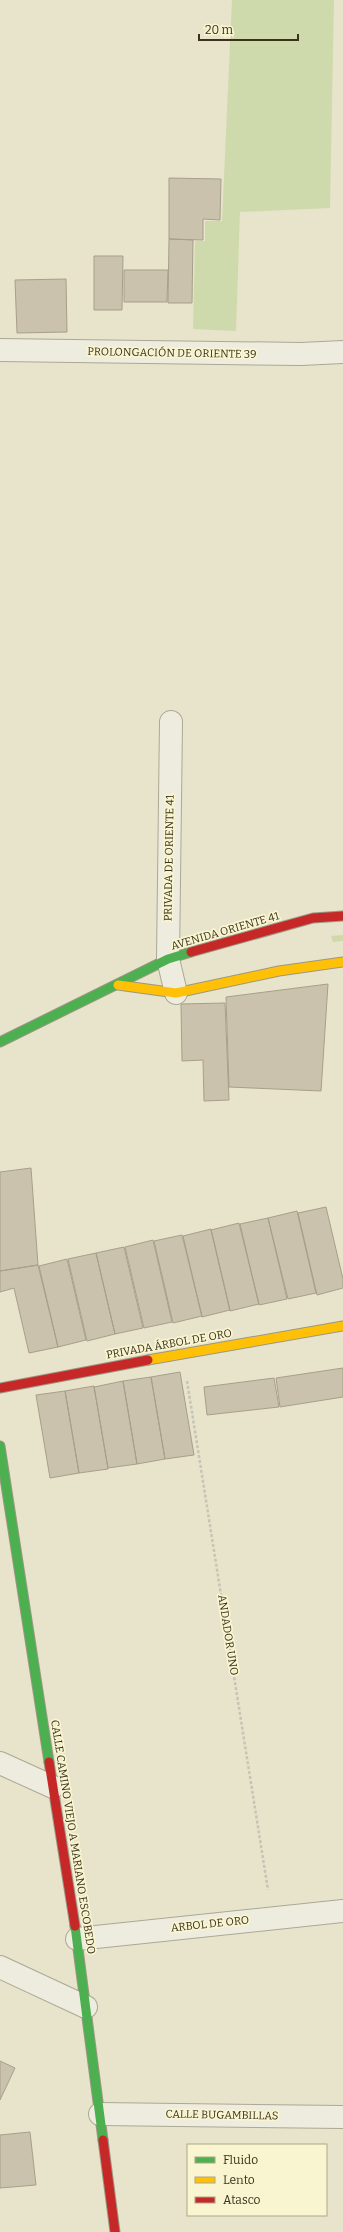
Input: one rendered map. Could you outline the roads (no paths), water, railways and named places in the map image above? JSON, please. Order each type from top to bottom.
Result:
[{"type":"street","name":"PROLONGACIÓN DE ORIENTE 39","points":[[0,350],[301,354],[343,352]]},
{"type":"street","name":"PRIVADA DE ORIENTE 41","points":[[171,722],[168,959],[176,993]]},
{"type":"street","name":"AVENIDA ORIENTE 41","points":[[0,1042],[168,959],[313,918],[343,916]]},
{"type":"street","points":[[118,985],[176,993],[278,971],[312,965],[343,962]]},
{"type":"street","name":"PRIVADA ÁRBOL DE ORO","points":[[0,1388],[182,1353],[343,1326]]},
{"type":"street","name":"CALLE CAMINO VIEJO A MARIANO ESCOBEDO","points":[[0,1446],[4,1498],[53,1787],[86,2007],[116,2232]]},
{"type":"street","points":[[0,1763],[53,1787]]},
{"type":"street","name":"ARBOL DE ORO","points":[[76,1939],[273,1917],[343,1911]]},
{"type":"street","points":[[0,1967],[86,2007]]},
{"type":"street","name":"CALLE BUGAMBILLAS","points":[[100,2114],[343,2117]]}]
